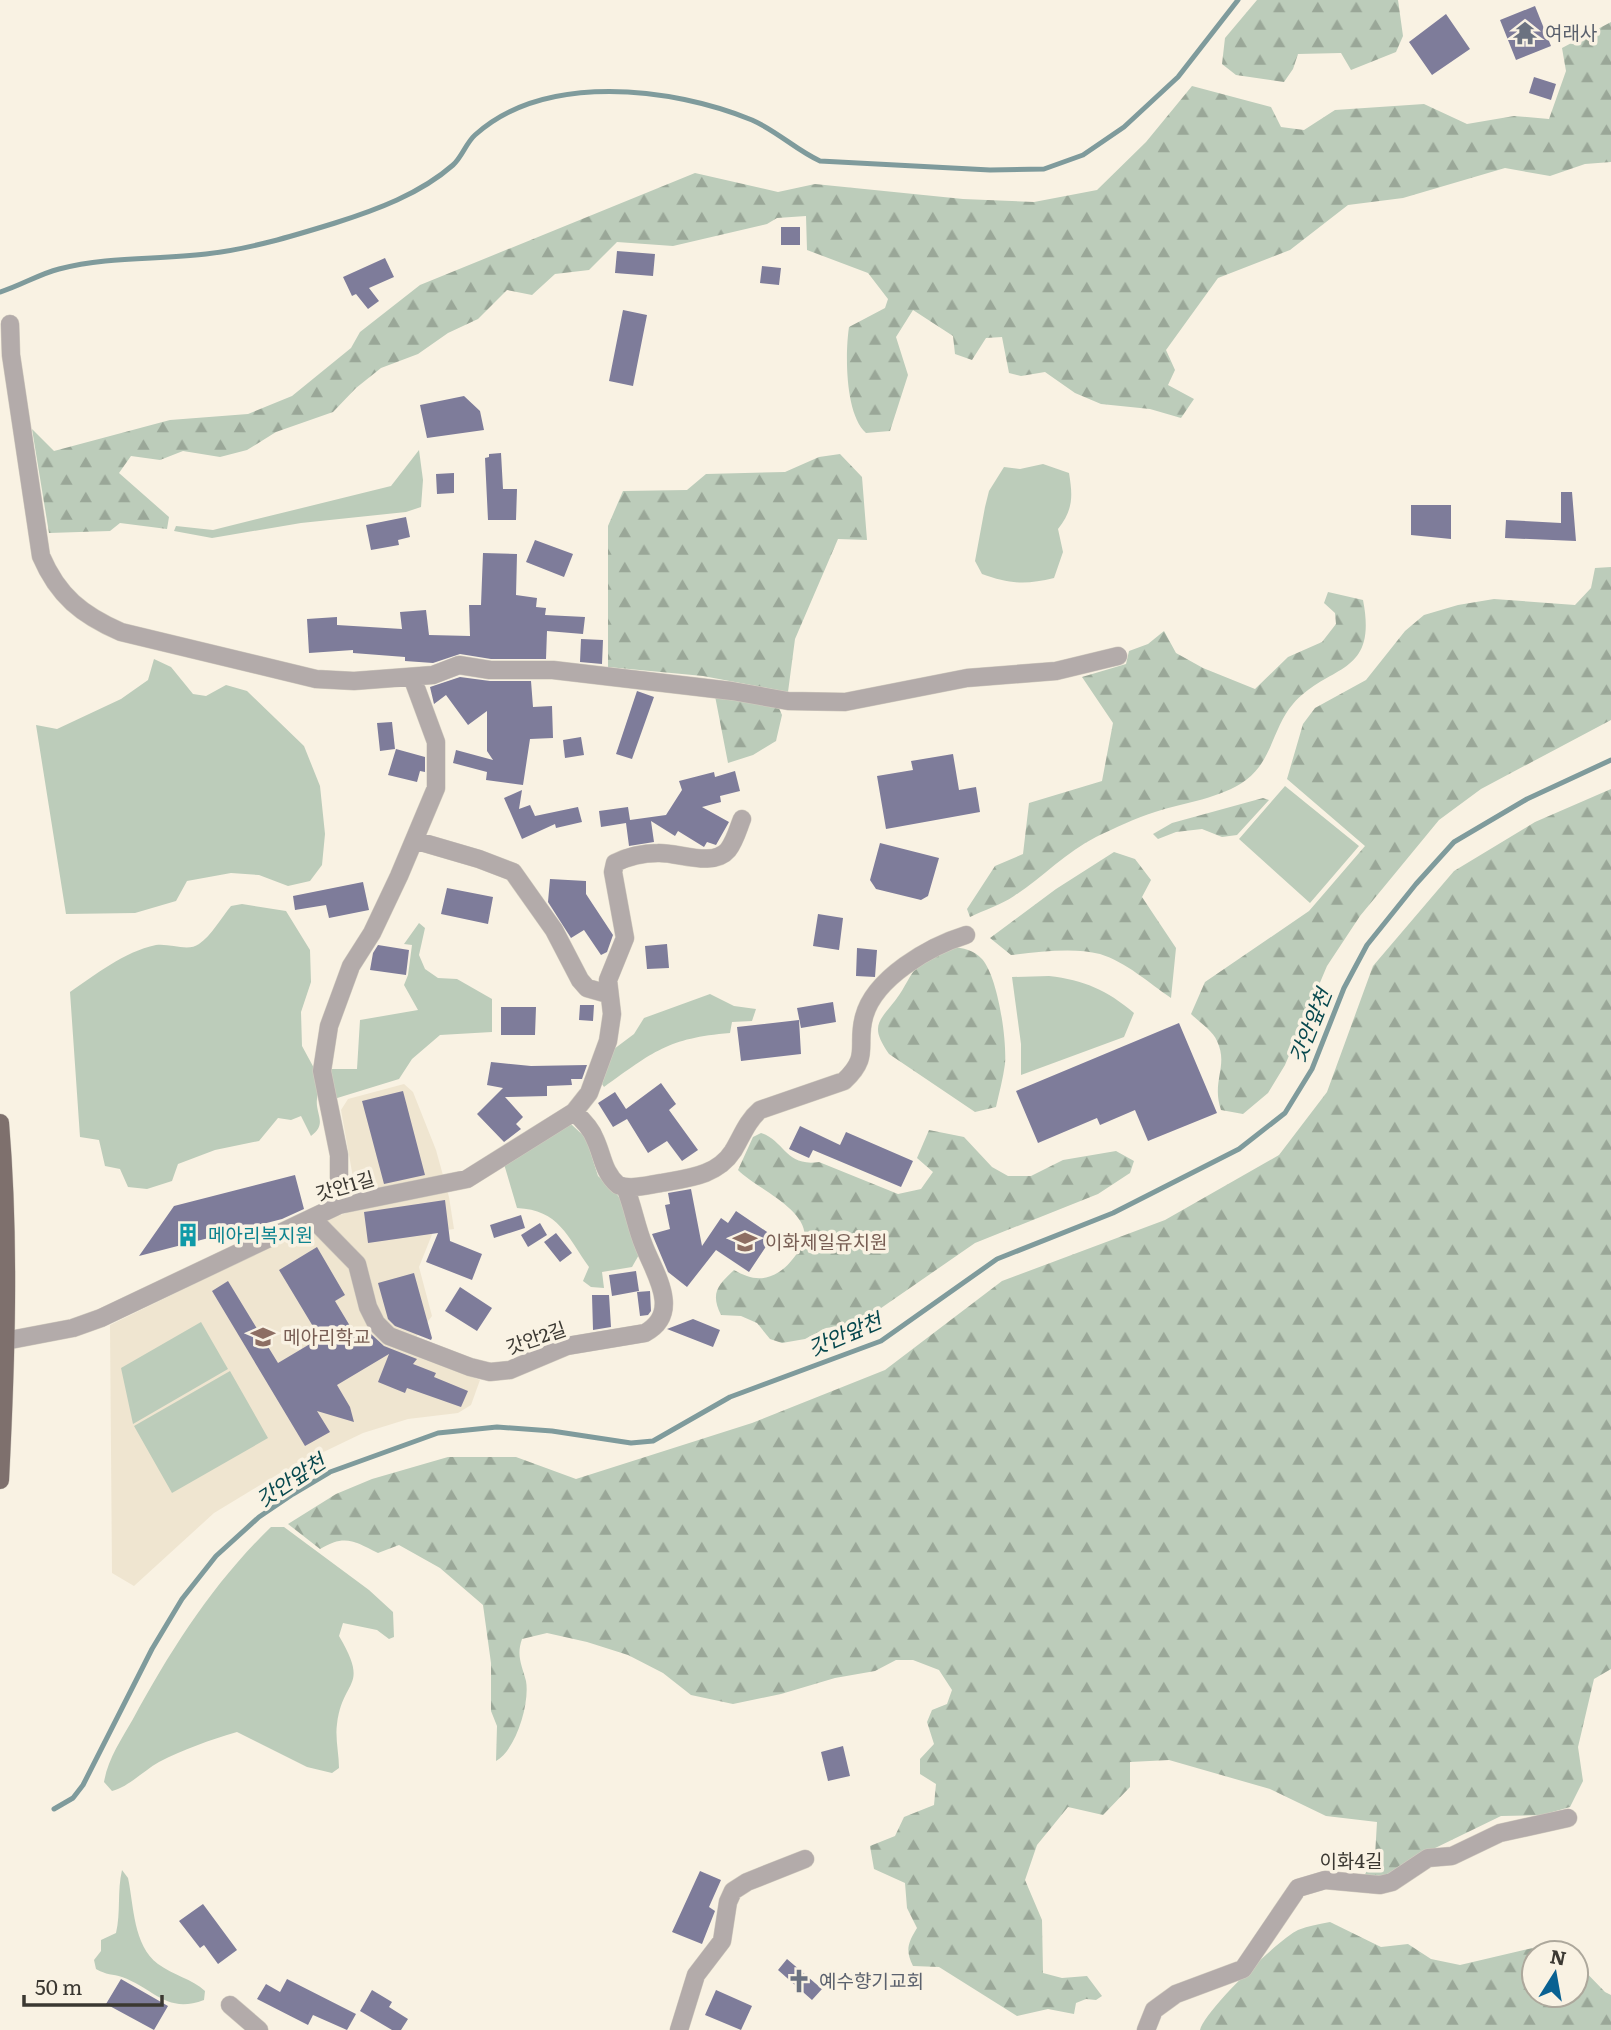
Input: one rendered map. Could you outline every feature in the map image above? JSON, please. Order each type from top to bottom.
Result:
[{"type":"main road","points":[[0,1123],[6,1192],[0,1480]]},
{"type":"street","points":[[10,324],[11,355],[33,521],[41,556],[51,581],[69,602],[92,620],[121,632],[316,679],[354,681],[433,675],[459,665],[489,670],[552,670],[732,691],[788,701],[845,702],[967,678],[1056,671],[1118,656]]},
{"type":"street","points":[[339,1206],[339,1155],[322,1070],[323,1050],[351,966],[372,933],[436,788],[438,767],[430,722],[412,677]]},
{"type":"street","name":"갓안1길","points":[[3,1341],[73,1328],[101,1318],[339,1206],[467,1179],[574,1112],[589,1093],[608,1041],[612,1014],[608,980],[625,937],[613,872],[615,863],[658,853],[695,858],[719,856],[727,852],[742,820]]},
{"type":"street","points":[[414,840],[513,872],[554,930],[587,988],[608,994]]},
{"type":"street","points":[[625,1187],[696,1177],[708,1172],[732,1153],[751,1118],[760,1110],[779,1101],[844,1081],[861,1061],[863,1022],[873,999],[909,963],[928,950],[966,935]]},
{"type":"street","name":"갓안2길","points":[[312,1218],[357,1264],[368,1307],[376,1323],[389,1336],[470,1367],[490,1372],[510,1370],[567,1346],[645,1333],[655,1327],[661,1318],[663,1288],[644,1246],[625,1187],[611,1179],[595,1138],[574,1112]]},
{"type":"street","name":"이화4길","points":[[1146,2030],[1154,2010],[1175,1994],[1243,1969],[1298,1888],[1325,1880],[1380,1885],[1392,1882],[1428,1858],[1451,1856],[1500,1833],[1568,1818]]},
{"type":"street","points":[[679,2030],[696,1975],[722,1941],[728,1902],[733,1891],[747,1882],[805,1859]]},
{"type":"street","points":[[230,2005],[259,2030]]},
{"type":"shaded area","name":"메아리학교","points":[[404,1084],[413,1092],[436,1150],[449,1197],[454,1229],[433,1232],[419,1267],[432,1316],[407,1349],[410,1354],[480,1380],[471,1405],[458,1413],[408,1419],[363,1433],[280,1473],[214,1513],[134,1586],[112,1573],[110,1325],[327,1219],[353,1211],[355,1189],[341,1110],[348,1099]]},
{"type":"green space","points":[[1257,0],[1398,0],[1403,36],[1396,52],[1351,70],[1341,53],[1298,54],[1293,69],[1284,82],[1236,75],[1222,64],[1225,38]]},
{"type":"green space","points":[[1611,22],[1611,162],[1585,164],[1550,176],[1505,168],[1403,198],[1348,205],[1290,250],[1218,278],[1166,350],[1175,370],[1168,385],[1194,399],[1181,418],[1150,409],[1101,404],[1075,393],[1045,372],[1021,376],[1009,373],[1002,337],[986,338],[972,360],[955,354],[953,336],[913,310],[896,337],[908,375],[890,431],[866,433],[859,424],[850,398],[847,367],[849,327],[885,308],[888,299],[868,273],[807,250],[806,216],[777,218],[767,224],[673,246],[617,242],[589,270],[555,274],[532,295],[507,290],[478,319],[448,333],[418,354],[381,368],[356,388],[333,412],[276,432],[247,450],[220,457],[183,451],[160,460],[131,456],[119,473],[169,517],[167,529],[120,523],[110,531],[49,533],[32,429],[54,451],[170,420],[248,414],[292,396],[351,348],[360,332],[420,285],[695,173],[778,192],[815,184],[963,199],[1034,202],[1097,190],[1146,142],[1192,86],[1271,107],[1281,127],[1304,130],[1335,110],[1424,104],[1467,124],[1514,116],[1549,119],[1566,71],[1562,48]]},
{"type":"green space","points":[[419,450],[423,480],[421,507],[406,512],[301,523],[212,538],[174,531],[176,526],[213,530],[391,486]]},
{"type":"green space","points":[[840,454],[862,477],[867,540],[838,539],[795,639],[788,692],[703,676],[608,667],[608,526],[623,491],[687,490],[706,474],[785,472],[819,457]]},
{"type":"green space","points":[[1043,464],[1069,473],[1071,489],[1071,503],[1058,529],[1063,552],[1054,578],[1018,582],[982,574],[975,561],[989,491],[1004,467],[1020,469]]},
{"type":"green space","points":[[1611,567],[1611,720],[1481,789],[1439,820],[1360,916],[1327,966],[1285,1065],[1268,1093],[1243,1114],[1221,1110],[1218,1100],[1220,1050],[1212,1034],[1191,1014],[1205,982],[1309,911],[1365,846],[1287,779],[1303,724],[1315,708],[1366,680],[1405,631],[1424,615],[1458,605],[1494,599],[1575,605],[1591,588],[1595,568]]},
{"type":"green space","points":[[1328,592],[1363,600],[1366,625],[1363,643],[1357,656],[1347,666],[1307,691],[1293,704],[1255,772],[1225,792],[1148,814],[1096,837],[1074,850],[1014,896],[970,917],[967,909],[995,866],[1023,854],[1029,803],[1102,781],[1113,723],[1082,677],[1126,664],[1129,651],[1148,644],[1164,631],[1176,653],[1203,668],[1255,689],[1288,657],[1322,642],[1336,624],[1335,613],[1324,603]]},
{"type":"green space","points":[[154,659],[171,667],[193,694],[206,696],[226,685],[247,691],[304,746],[320,786],[325,834],[322,865],[310,881],[288,886],[259,875],[231,873],[187,881],[176,901],[135,913],[66,914],[36,725],[57,729],[121,699],[148,680]]},
{"type":"green space","points":[[715,696],[778,706],[782,715],[776,741],[753,755],[728,763]]},
{"type":"green space","points":[[1285,786],[1359,846],[1310,903],[1239,839]]},
{"type":"green space","points":[[1611,789],[1611,1669],[1594,1679],[1578,1747],[1583,1781],[1570,1807],[1542,1815],[1501,1816],[1429,1851],[1391,1877],[1363,1878],[1375,1856],[1377,1822],[1326,1816],[1270,1789],[1169,1760],[1130,1762],[1130,1787],[1103,1815],[1068,1807],[1037,1845],[1025,1880],[1042,1920],[1043,1973],[1062,1978],[1087,1976],[1102,1996],[1096,2000],[1086,1999],[1076,2003],[1074,2014],[1048,2009],[1017,2016],[939,1967],[913,1966],[909,1947],[917,1928],[907,1908],[905,1883],[874,1869],[870,1846],[895,1836],[904,1817],[934,1805],[936,1784],[920,1774],[920,1759],[934,1744],[927,1722],[932,1710],[947,1704],[952,1690],[939,1670],[913,1660],[896,1660],[875,1671],[835,1678],[781,1694],[733,1704],[691,1695],[663,1673],[628,1655],[547,1633],[522,1639],[520,1656],[527,1690],[524,1713],[510,1747],[496,1761],[497,1726],[491,1711],[491,1663],[483,1605],[440,1568],[399,1545],[378,1553],[349,1541],[336,1542],[320,1549],[288,1524],[336,1494],[372,1479],[448,1457],[516,1457],[576,1479],[752,1423],[885,1370],[1002,1281],[1165,1220],[1279,1155],[1327,1092],[1373,966],[1454,871],[1535,822]]},
{"type":"green space","points":[[1263,798],[1269,800],[1237,835],[1222,837],[1202,829],[1176,832],[1158,839],[1153,834],[1172,823]]},
{"type":"green space","points":[[1114,852],[1135,859],[1151,880],[1142,897],[1176,948],[1171,998],[1128,967],[1100,954],[1067,950],[1011,955],[990,938],[1056,889]]},
{"type":"green space","points":[[242,904],[286,911],[310,950],[311,982],[301,1012],[302,1046],[321,1081],[317,1099],[319,1127],[311,1136],[301,1116],[291,1120],[278,1118],[259,1141],[215,1150],[178,1164],[172,1181],[147,1189],[128,1187],[120,1169],[105,1166],[99,1140],[80,1137],[70,992],[111,964],[144,948],[156,945],[190,947],[199,944],[212,932],[231,906]]},
{"type":"green space","points":[[419,923],[425,928],[419,955],[425,969],[438,978],[457,979],[492,999],[492,1032],[440,1035],[412,1059],[399,1079],[334,1099],[328,1069],[357,1069],[360,1020],[418,1010],[404,985],[412,945],[404,944]]},
{"type":"green space","points":[[952,947],[975,953],[988,968],[1003,1025],[1005,1064],[996,1107],[975,1112],[889,1054],[878,1030],[881,1019],[918,966]]},
{"type":"green space","points":[[1049,976],[1094,987],[1134,1013],[1124,1037],[1021,1075],[1021,1044],[1012,977]]},
{"type":"green space","points":[[710,994],[734,1006],[756,1009],[752,1021],[732,1022],[730,1033],[691,1039],[662,1049],[604,1087],[602,1084],[614,1049],[634,1034],[644,1018]]},
{"type":"green space","points":[[572,1125],[586,1138],[598,1176],[614,1190],[623,1203],[640,1253],[632,1267],[602,1272],[604,1288],[591,1287],[583,1281],[589,1267],[568,1235],[552,1219],[531,1210],[517,1208],[504,1164],[562,1126]]},
{"type":"green space","points":[[929,1130],[964,1137],[992,1167],[1008,1176],[1031,1176],[1063,1160],[1116,1151],[1134,1161],[1130,1173],[1098,1194],[975,1243],[858,1324],[826,1328],[805,1339],[782,1343],[770,1339],[757,1323],[741,1316],[721,1315],[716,1301],[717,1290],[734,1270],[757,1278],[773,1275],[790,1263],[804,1239],[803,1227],[786,1205],[738,1170],[753,1137],[761,1133],[799,1161],[819,1162],[898,1194],[921,1189],[933,1172],[917,1158]]},
{"type":"green space","points":[[201,1322],[228,1369],[133,1424],[121,1368]]},
{"type":"green space","points":[[230,1371],[268,1438],[172,1493],[134,1426]]},
{"type":"green space","points":[[271,1527],[284,1527],[369,1590],[393,1612],[394,1637],[389,1639],[377,1630],[343,1623],[339,1636],[353,1666],[354,1675],[337,1724],[339,1768],[332,1773],[307,1767],[237,1732],[168,1757],[125,1786],[112,1791],[104,1782],[109,1765],[163,1667],[212,1593]]},
{"type":"green space","points":[[122,1870],[128,1878],[139,1936],[150,1956],[158,1964],[205,1991],[204,2000],[191,2004],[170,2002],[122,1977],[96,1969],[94,1960],[101,1951],[101,1940],[116,1933]]},
{"type":"green space","points":[[1330,1922],[1381,1947],[1408,1944],[1431,1959],[1460,1965],[1520,1951],[1520,2009],[1590,2009],[1590,1976],[1611,1995],[1611,2030],[1200,2030],[1214,2007],[1244,1976],[1289,1936],[1310,1926]]},
{"type":"building","points":[[1535,6],[1551,46],[1516,60],[1500,20]]},
{"type":"building","points":[[1446,14],[1470,49],[1432,75],[1409,42]]},
{"type":"building","points":[[1534,77],[1556,84],[1551,100],[1529,93]]},
{"type":"building","points":[[781,227],[800,227],[800,245],[781,245]]},
{"type":"building","points":[[617,251],[655,254],[653,276],[615,273]]},
{"type":"building","points":[[385,258],[394,277],[369,288],[379,301],[368,309],[356,294],[352,296],[343,277]]},
{"type":"building","points":[[762,266],[781,268],[779,285],[760,283]]},
{"type":"building","points":[[623,310],[647,315],[633,386],[609,381]]},
{"type":"building","points":[[464,396],[480,411],[484,430],[427,438],[420,405]]},
{"type":"building","points":[[501,453],[503,489],[517,489],[516,520],[488,520],[485,458],[489,457],[489,454]]},
{"type":"building","points":[[454,473],[454,493],[437,494],[436,474]]},
{"type":"building","points":[[1561,492],[1572,492],[1576,541],[1505,538],[1506,520],[1561,523]]},
{"type":"building","points":[[1411,505],[1451,505],[1451,539],[1411,535]]},
{"type":"building","points":[[406,517],[410,537],[398,540],[399,545],[371,550],[366,525]]},
{"type":"building","points":[[535,540],[573,554],[564,577],[526,562]]},
{"type":"building","points":[[483,553],[517,554],[516,595],[537,598],[536,607],[546,608],[545,615],[585,617],[583,634],[547,631],[546,659],[491,659],[460,654],[433,663],[405,661],[405,657],[353,653],[353,650],[309,653],[307,619],[337,617],[337,625],[402,629],[400,612],[426,610],[429,635],[470,636],[469,605],[481,605]]},
{"type":"building","points":[[581,639],[603,640],[602,664],[580,662]]},
{"type":"building","points":[[460,677],[490,681],[531,681],[533,707],[552,706],[553,738],[530,739],[523,785],[486,780],[487,772],[453,763],[456,750],[493,760],[487,751],[487,711],[468,725],[446,695],[434,704],[430,687]]},
{"type":"building","points":[[637,691],[654,697],[632,759],[616,754]]},
{"type":"building","points":[[392,722],[395,749],[380,751],[377,723]]},
{"type":"building","points":[[581,737],[584,755],[565,758],[563,740]]},
{"type":"building","points":[[396,749],[425,757],[425,772],[420,771],[417,782],[388,775]]},
{"type":"building","points":[[953,754],[959,790],[976,787],[980,812],[886,829],[877,776],[913,770],[911,761]]},
{"type":"building","points":[[735,771],[740,791],[720,796],[721,802],[702,807],[729,822],[716,845],[707,842],[704,847],[678,831],[675,836],[651,821],[654,842],[629,846],[626,823],[601,827],[599,811],[628,807],[630,820],[666,815],[682,790],[679,781],[714,772],[715,777]]},
{"type":"building","points":[[522,790],[519,809],[530,805],[535,816],[578,807],[582,822],[556,828],[555,824],[522,839],[504,798]]},
{"type":"building","points":[[880,843],[939,858],[928,896],[921,900],[876,889],[870,880]]},
{"type":"building","points":[[550,879],[586,881],[586,894],[613,935],[607,952],[601,955],[584,930],[571,938],[548,902]]},
{"type":"building","points":[[363,882],[369,910],[329,918],[326,905],[295,910],[293,896]]},
{"type":"building","points":[[447,888],[493,897],[488,924],[441,914]]},
{"type":"building","points":[[818,914],[843,918],[839,950],[813,946]]},
{"type":"building","points":[[667,944],[669,968],[647,969],[645,946]]},
{"type":"building","points":[[378,945],[409,950],[406,975],[370,970],[373,953]]},
{"type":"building","points":[[857,948],[877,950],[875,977],[856,976]]},
{"type":"building","points":[[833,1002],[836,1022],[801,1028],[797,1008]]},
{"type":"building","points":[[580,1005],[594,1005],[593,1021],[579,1020]]},
{"type":"building","points":[[501,1007],[536,1007],[535,1035],[501,1035]]},
{"type":"building","points":[[799,1020],[801,1054],[741,1061],[737,1027]]},
{"type":"building","points":[[1179,1023],[1217,1113],[1148,1141],[1135,1110],[1100,1125],[1097,1118],[1038,1143],[1016,1091]]},
{"type":"building","points":[[491,1062],[531,1066],[587,1065],[582,1079],[571,1079],[572,1085],[547,1086],[547,1096],[505,1097],[523,1117],[516,1124],[521,1129],[504,1142],[477,1114],[503,1088],[487,1085]]},
{"type":"building","points":[[661,1083],[676,1104],[669,1110],[698,1150],[682,1161],[667,1141],[648,1153],[627,1119],[613,1127],[598,1103],[615,1092],[626,1109]]},
{"type":"building","points":[[403,1091],[425,1175],[384,1184],[362,1101]]},
{"type":"building","points":[[800,1126],[840,1145],[846,1132],[913,1161],[901,1187],[813,1150],[809,1158],[789,1149]]},
{"type":"building","name":"메아리복지원","points":[[295,1175],[304,1209],[282,1219],[139,1256],[174,1206]]},
{"type":"building","points":[[691,1189],[702,1246],[721,1218],[728,1223],[736,1211],[773,1236],[749,1272],[716,1250],[687,1287],[668,1272],[652,1234],[670,1229],[665,1205],[670,1204],[668,1193]]},
{"type":"building","points":[[445,1200],[450,1241],[482,1254],[472,1280],[426,1262],[438,1233],[368,1243],[364,1212]]},
{"type":"building","points":[[521,1215],[525,1228],[494,1238],[490,1225]]},
{"type":"building","points":[[540,1223],[547,1235],[528,1247],[521,1235]]},
{"type":"building","points":[[556,1233],[572,1253],[560,1262],[544,1242]]},
{"type":"building","points":[[317,1247],[345,1295],[335,1301],[359,1341],[371,1334],[384,1346],[417,1359],[413,1364],[436,1373],[434,1377],[468,1391],[461,1407],[407,1388],[405,1393],[378,1382],[389,1354],[337,1385],[350,1407],[354,1422],[317,1411],[330,1432],[305,1446],[212,1291],[228,1281],[278,1363],[320,1338],[279,1270]]},
{"type":"building","points":[[636,1271],[639,1291],[612,1296],[609,1275]]},
{"type":"building","points":[[414,1273],[431,1340],[395,1326],[388,1319],[378,1283]]},
{"type":"building","points":[[460,1287],[492,1308],[477,1331],[445,1311]]},
{"type":"building","points":[[650,1291],[651,1311],[648,1315],[640,1316],[637,1292]]},
{"type":"building","points":[[592,1295],[609,1295],[611,1327],[593,1330]]},
{"type":"building","points":[[693,1319],[720,1330],[713,1347],[667,1329]]},
{"type":"building","points":[[843,1746],[850,1776],[828,1781],[821,1752]]},
{"type":"building","points":[[700,1871],[721,1880],[709,1907],[715,1911],[702,1944],[672,1932]]},
{"type":"building","points":[[203,1904],[237,1950],[218,1964],[204,1945],[200,1948],[179,1921]]},
{"type":"building","points":[[787,1959],[822,1989],[812,2000],[778,1970]]},
{"type":"building","points":[[121,1979],[168,2006],[154,2030],[106,2004]]},
{"type":"building","points":[[287,1979],[356,2014],[347,2030],[313,2015],[308,2025],[257,1999],[266,1984],[280,1992]]},
{"type":"building","points":[[372,1990],[392,2002],[389,2007],[408,2019],[401,2030],[392,2030],[360,2011]]},
{"type":"building","points":[[716,1990],[752,2006],[741,2030],[705,2015]]},
{"type":"waterway","points":[[0,292],[52,271],[77,265],[222,252],[271,242],[382,207],[440,175],[456,162],[475,135],[504,115],[536,101],[572,94],[647,94],[720,109],[761,124],[820,161],[990,170],[1044,169],[1083,155],[1124,127],[1178,77],[1238,0]]},
{"type":"waterway","name":"갓안앞천","points":[[54,1809],[73,1798],[83,1785],[152,1649],[182,1599],[216,1556],[259,1517],[293,1494],[330,1472],[438,1433],[497,1427],[552,1431],[631,1443],[653,1441],[730,1397],[881,1341],[997,1259],[1113,1213],[1239,1149],[1285,1113],[1312,1069],[1344,988],[1367,945],[1454,842],[1527,799],[1611,760]]},
{"type":"place","name":"여래사","points":[[1525,33]]},
{"type":"place","name":"메아리복지원","points":[[188,1235]]},
{"type":"place","name":"이화제일유치원","points":[[745,1242]]},
{"type":"place","name":"메아리학교","points":[[263,1337]]},
{"type":"place","name":"예수향기교회","points":[[799,1981]]}]
